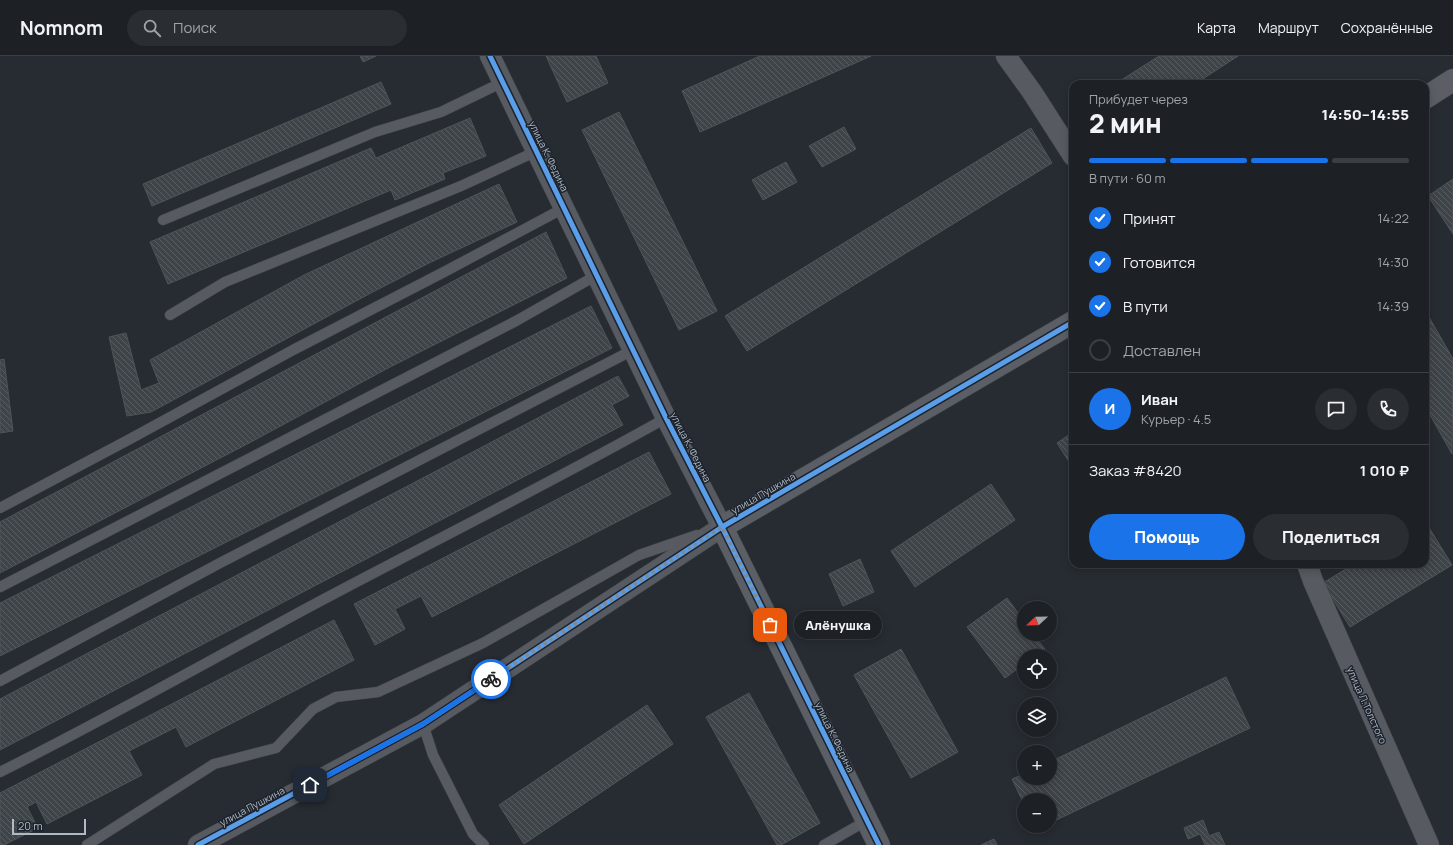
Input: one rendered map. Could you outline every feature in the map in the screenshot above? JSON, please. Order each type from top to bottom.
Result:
[{"type":"street","name":"улица К. Федина","points":[[490,56],[666,418],[722,527],[879,845]]},
{"type":"street","points":[[1006,56],[1032,92],[1069,150]]},
{"type":"street","points":[[1429,95],[1453,80]]},
{"type":"street","name":"улица Пушкина","points":[[198,845],[423,724],[722,527],[1069,324]]},
{"type":"street","name":"улица Л.Толстого","points":[[1308,568],[1429,845]]},
{"type":"lane","points":[[163,220],[375,132],[441,112],[503,82]]},
{"type":"lane","points":[[170,315],[224,282],[462,186],[537,151]]},
{"type":"lane","points":[[0,508],[293,350],[564,208]]},
{"type":"lane","points":[[0,587],[516,321],[597,275]]},
{"type":"lane","points":[[0,681],[220,563],[633,350]]},
{"type":"lane","points":[[0,772],[55,745],[312,606],[587,462],[666,418]]},
{"type":"lane","points":[[87,845],[214,764],[276,748],[313,709],[336,697],[378,692],[483,644],[639,555],[722,527]]},
{"type":"lane","points":[[423,724],[432,755],[473,834],[484,845]]},
{"type":"lane","points":[[824,845],[866,820]]},
{"type":"building","points":[[360,56],[376,56],[363,62]]},
{"type":"building","points":[[546,56],[596,56],[608,83],[567,102]]},
{"type":"building","points":[[760,56],[871,56],[700,132],[682,91]]},
{"type":"building","points":[[1159,56],[1238,56],[1201,80],[1121,80]]},
{"type":"building","points":[[381,82],[391,104],[152,206],[143,184]]},
{"type":"building","points":[[619,112],[717,311],[679,330],[582,130]]},
{"type":"building","points":[[470,118],[486,156],[443,173],[445,179],[395,200],[391,190],[168,284],[150,242],[371,148],[376,158]]},
{"type":"building","points":[[844,127],[856,149],[822,167],[809,146]]},
{"type":"building","points":[[1031,128],[1052,163],[747,351],[725,316]]},
{"type":"building","points":[[786,162],[797,182],[763,200],[752,180]]},
{"type":"building","points":[[1453,179],[1453,234],[1429,198],[1429,195]]},
{"type":"building","points":[[499,184],[517,222],[429,263],[369,294],[151,412],[127,416],[109,337],[126,333],[141,390],[159,383],[150,360],[304,275]]},
{"type":"building","points":[[546,232],[567,278],[392,366],[249,443],[0,573],[0,522]]},
{"type":"building","points":[[591,306],[612,348],[0,656],[0,603]]},
{"type":"building","points":[[1429,317],[1453,359],[1452,454],[1429,413]]},
{"type":"building","points":[[4,359],[13,431],[0,433],[0,360]]},
{"type":"building","points":[[618,376],[629,396],[612,405],[623,425],[0,750],[0,699]]},
{"type":"building","points":[[1069,435],[1069,462],[1057,443]]},
{"type":"building","points":[[649,452],[671,494],[432,617],[421,596],[395,609],[405,629],[375,645],[354,604]]},
{"type":"building","points":[[991,484],[1015,520],[915,587],[891,551]]},
{"type":"building","points":[[1429,528],[1452,565],[1350,627],[1323,583],[1347,568],[1429,568]]},
{"type":"building","points":[[860,559],[874,592],[843,606],[829,574]]},
{"type":"building","points":[[1007,598],[1017,612],[1017,641],[1039,641],[1045,649],[1017,649],[1017,669],[1005,678],[967,627]]},
{"type":"building","points":[[334,620],[354,660],[186,747],[176,727],[129,751],[142,775],[47,824],[36,802],[27,807],[38,828],[4,845],[0,845],[0,793]]},
{"type":"building","points":[[901,649],[958,752],[911,778],[854,675]]},
{"type":"building","points":[[1226,677],[1250,728],[1057,820],[1057,793],[1019,793],[1012,779],[1017,777],[1017,785],[1057,785],[1057,759]]},
{"type":"building","points":[[749,693],[820,823],[781,845],[777,845],[706,717]]},
{"type":"building","points":[[647,705],[673,744],[524,844],[499,805]]},
{"type":"building","points":[[1203,820],[1209,836],[1219,832],[1225,845],[1205,845],[1200,834],[1188,839],[1184,828]]},
{"type":"building","points":[[994,839],[997,845],[981,845]]},
{"type":"cycle path","points":[[490,56],[666,418],[722,527],[879,845]]},
{"type":"cycle path","points":[[198,845],[423,724],[722,527],[1069,324]]},
{"type":"way so far","points":[[491,679],[722,527],[770,625]]},
{"type":"place","name":"Алёнушка","points":[[770,625]]},
{"type":"route","points":[[310,785],[423,724],[491,679]]}]
